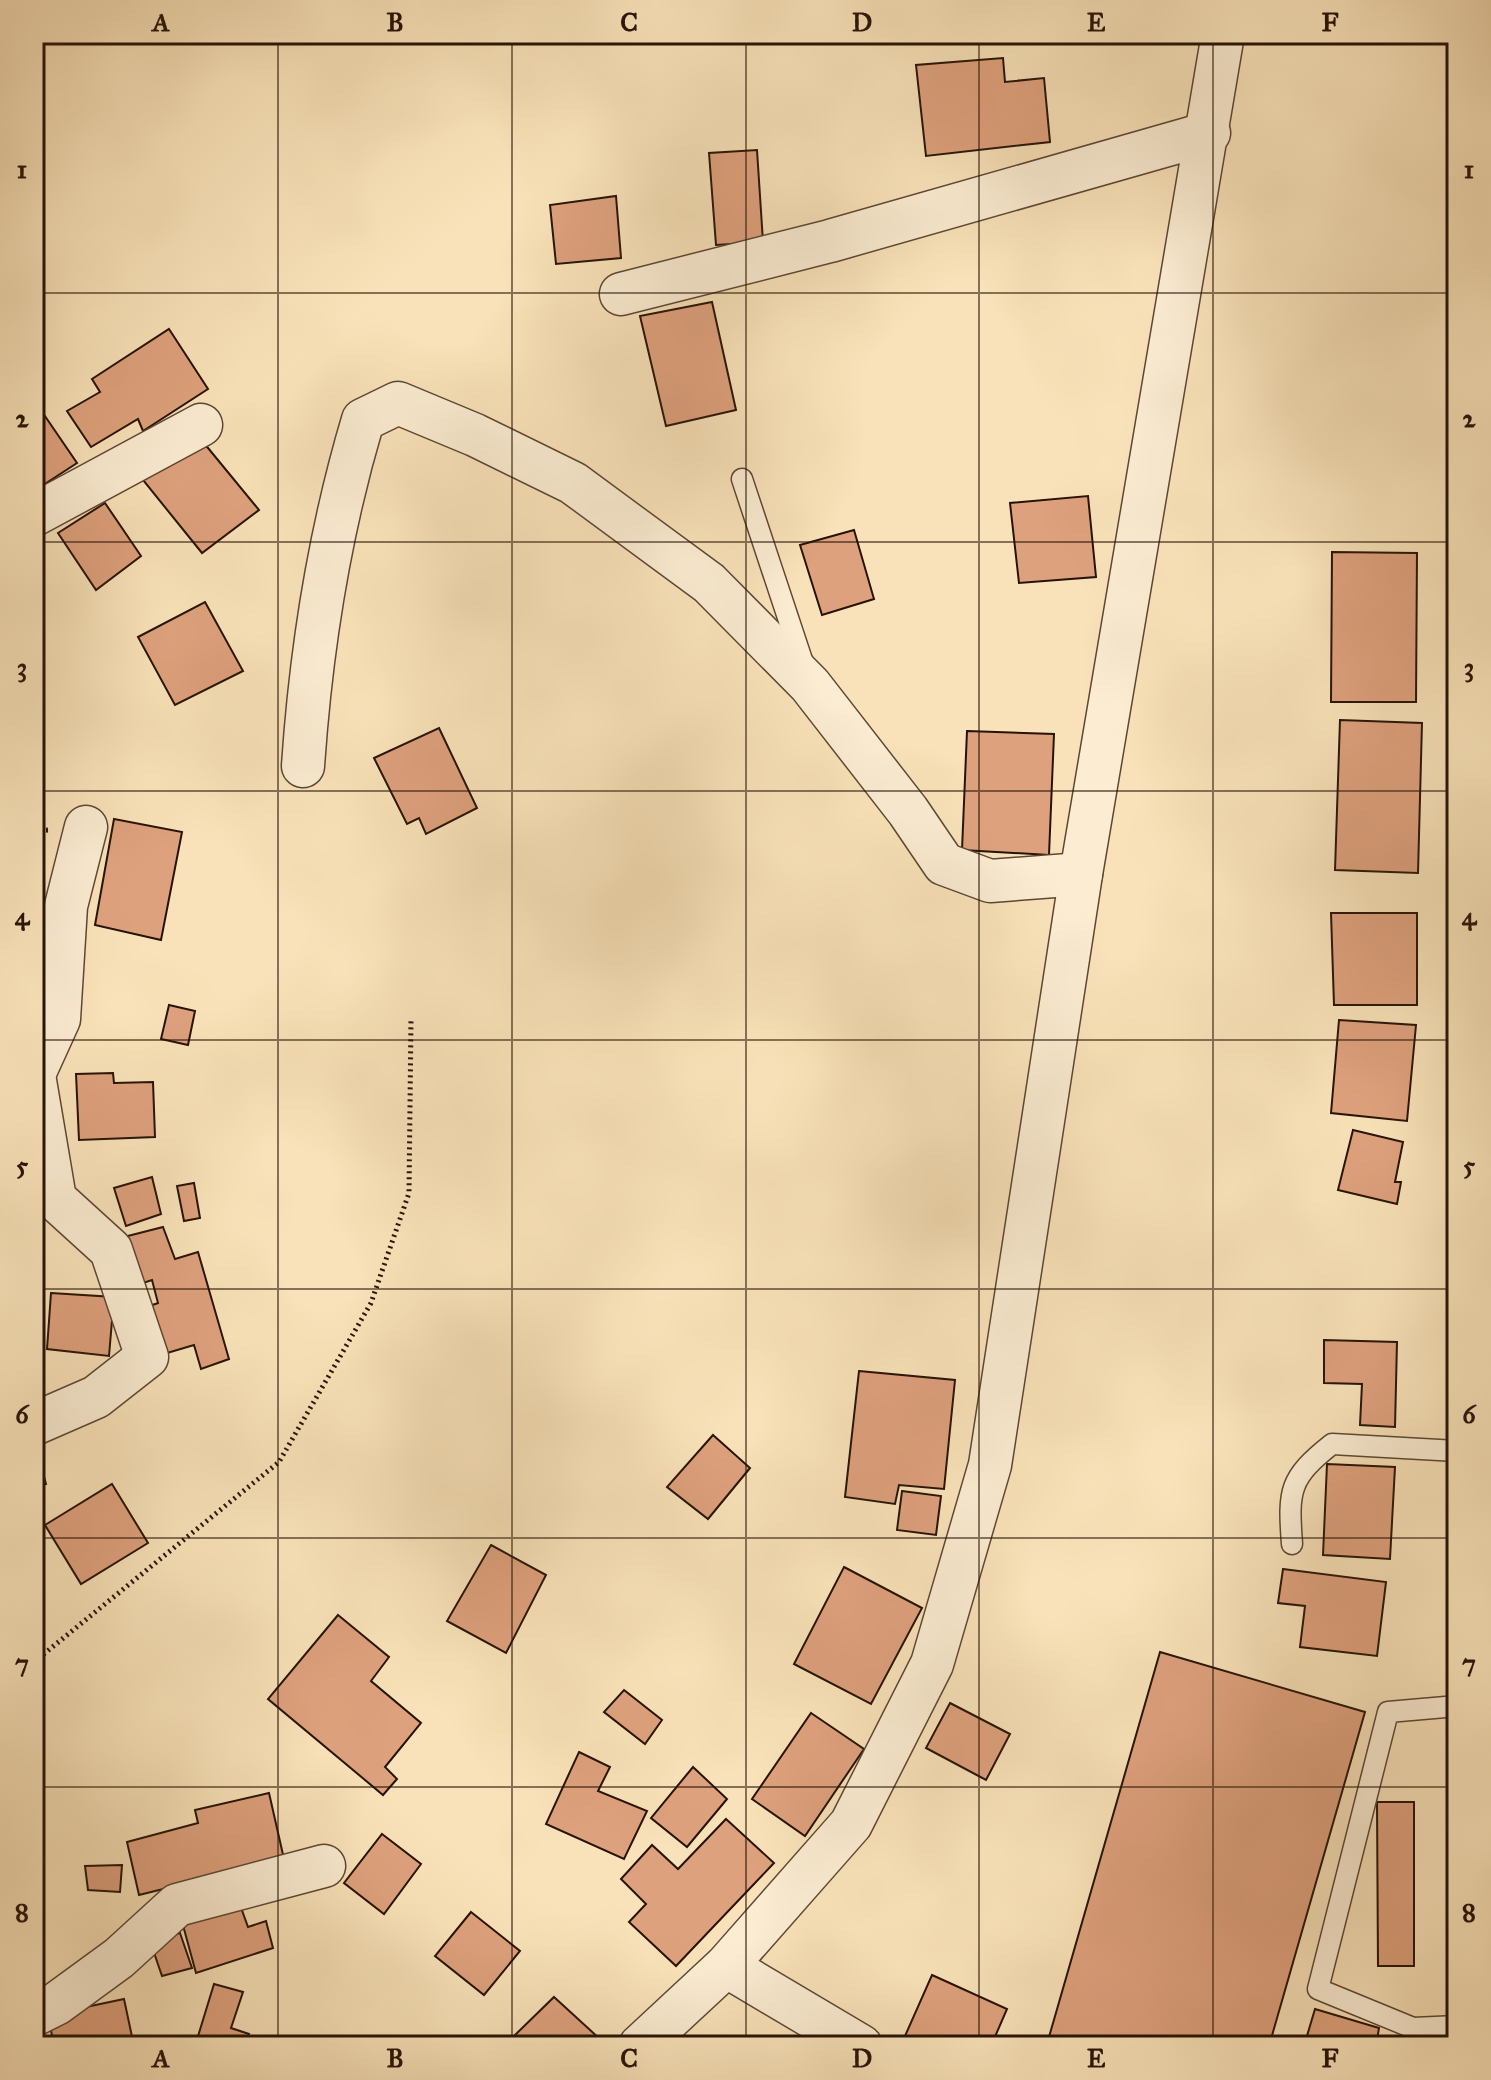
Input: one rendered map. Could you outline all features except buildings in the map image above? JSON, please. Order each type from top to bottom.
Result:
[{"type":"street","points":[[640,2046],[726,1966],[851,1824],[932,1664],[990,1465],[1081,874],[1209,133],[1223,34]]},
{"type":"street","points":[[621,294],[830,241],[1209,133]]},
{"type":"street","points":[[303,766],[309,679],[323,581],[350,461],[363,420],[398,403],[475,435],[573,483],[709,583],[810,685],[908,811],[944,864],[990,881],[1081,874]]},
{"type":"street","points":[[34,515],[201,425]]},
{"type":"street","points":[[34,1424],[96,1397],[147,1357],[111,1250],[55,1199],[34,1074],[59,1019],[66,906],[86,827]]},
{"type":"street","points":[[34,2015],[56,2004],[119,1958],[177,1905],[324,1866]]},
{"type":"street","points":[[726,1966],[861,2046]]},
{"type":"lane","points":[[742,479],[810,685]]},
{"type":"lane","points":[[1292,1544],[1289,1500],[1304,1466],[1332,1444],[1457,1451]]},
{"type":"lane","points":[[1457,1706],[1388,1712],[1318,1989],[1413,2028],[1457,2026]]},
{"type":"path","points":[[34,1662],[279,1462],[371,1303],[409,1193],[411,1019]]}]
